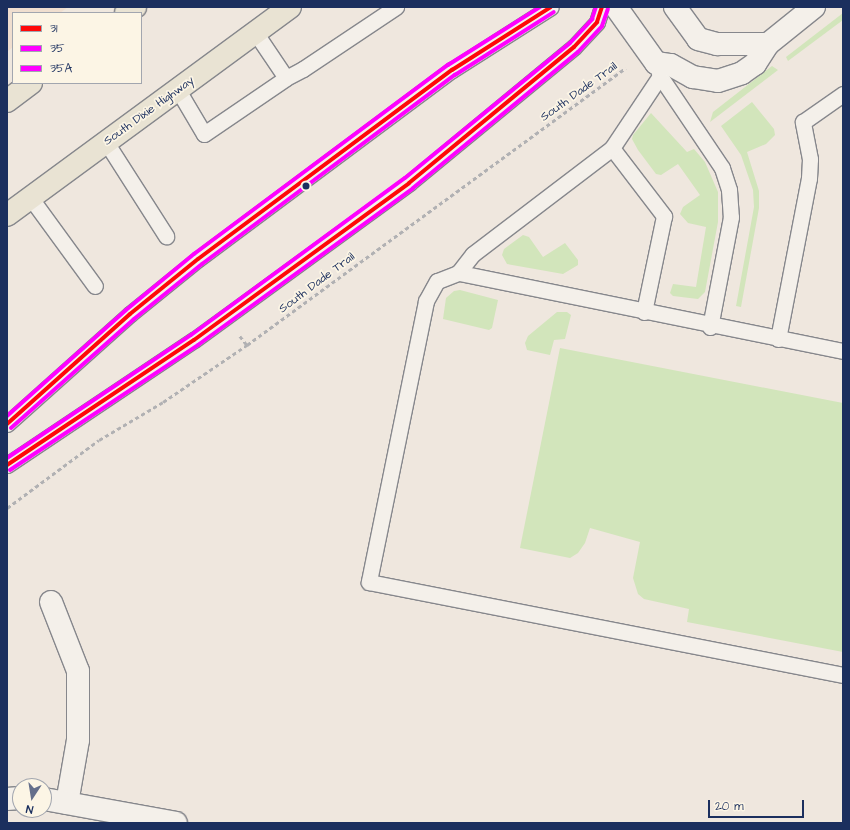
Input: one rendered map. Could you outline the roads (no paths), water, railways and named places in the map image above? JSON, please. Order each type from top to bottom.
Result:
[{"type":"highway","name":"South Dixie Highway","points":[[7,214],[290,7]]},
{"type":"highway","points":[[7,101],[30,84]]},
{"type":"street","points":[[616,7],[658,70],[671,64],[693,77],[718,81],[742,73],[755,64],[768,44],[814,7]]},
{"type":"street","points":[[675,7],[698,39],[717,44],[768,44]]},
{"type":"street","points":[[51,602],[78,671],[78,740],[68,802]]},
{"type":"street","points":[[52,800],[176,823]]},
{"type":"lane","points":[[178,90],[204,134],[286,78],[304,69],[396,7]]},
{"type":"lane","points":[[7,424],[130,314],[198,259],[452,70],[550,7]]},
{"type":"lane","points":[[7,465],[194,340],[409,183],[574,47],[597,22],[602,7]]},
{"type":"lane","points":[[255,32],[286,78]]},
{"type":"lane","points":[[710,326],[731,217],[730,190],[722,168],[658,70],[612,148],[473,254],[458,273],[437,281],[426,301],[369,582],[843,675]]},
{"type":"lane","points":[[778,339],[809,178],[810,159],[804,122],[843,94]]},
{"type":"lane","points":[[106,142],[166,236]]},
{"type":"lane","points":[[612,148],[664,216],[644,312]]},
{"type":"lane","points":[[30,197],[95,286]]},
{"type":"lane","points":[[458,273],[710,326],[843,351]]}]
